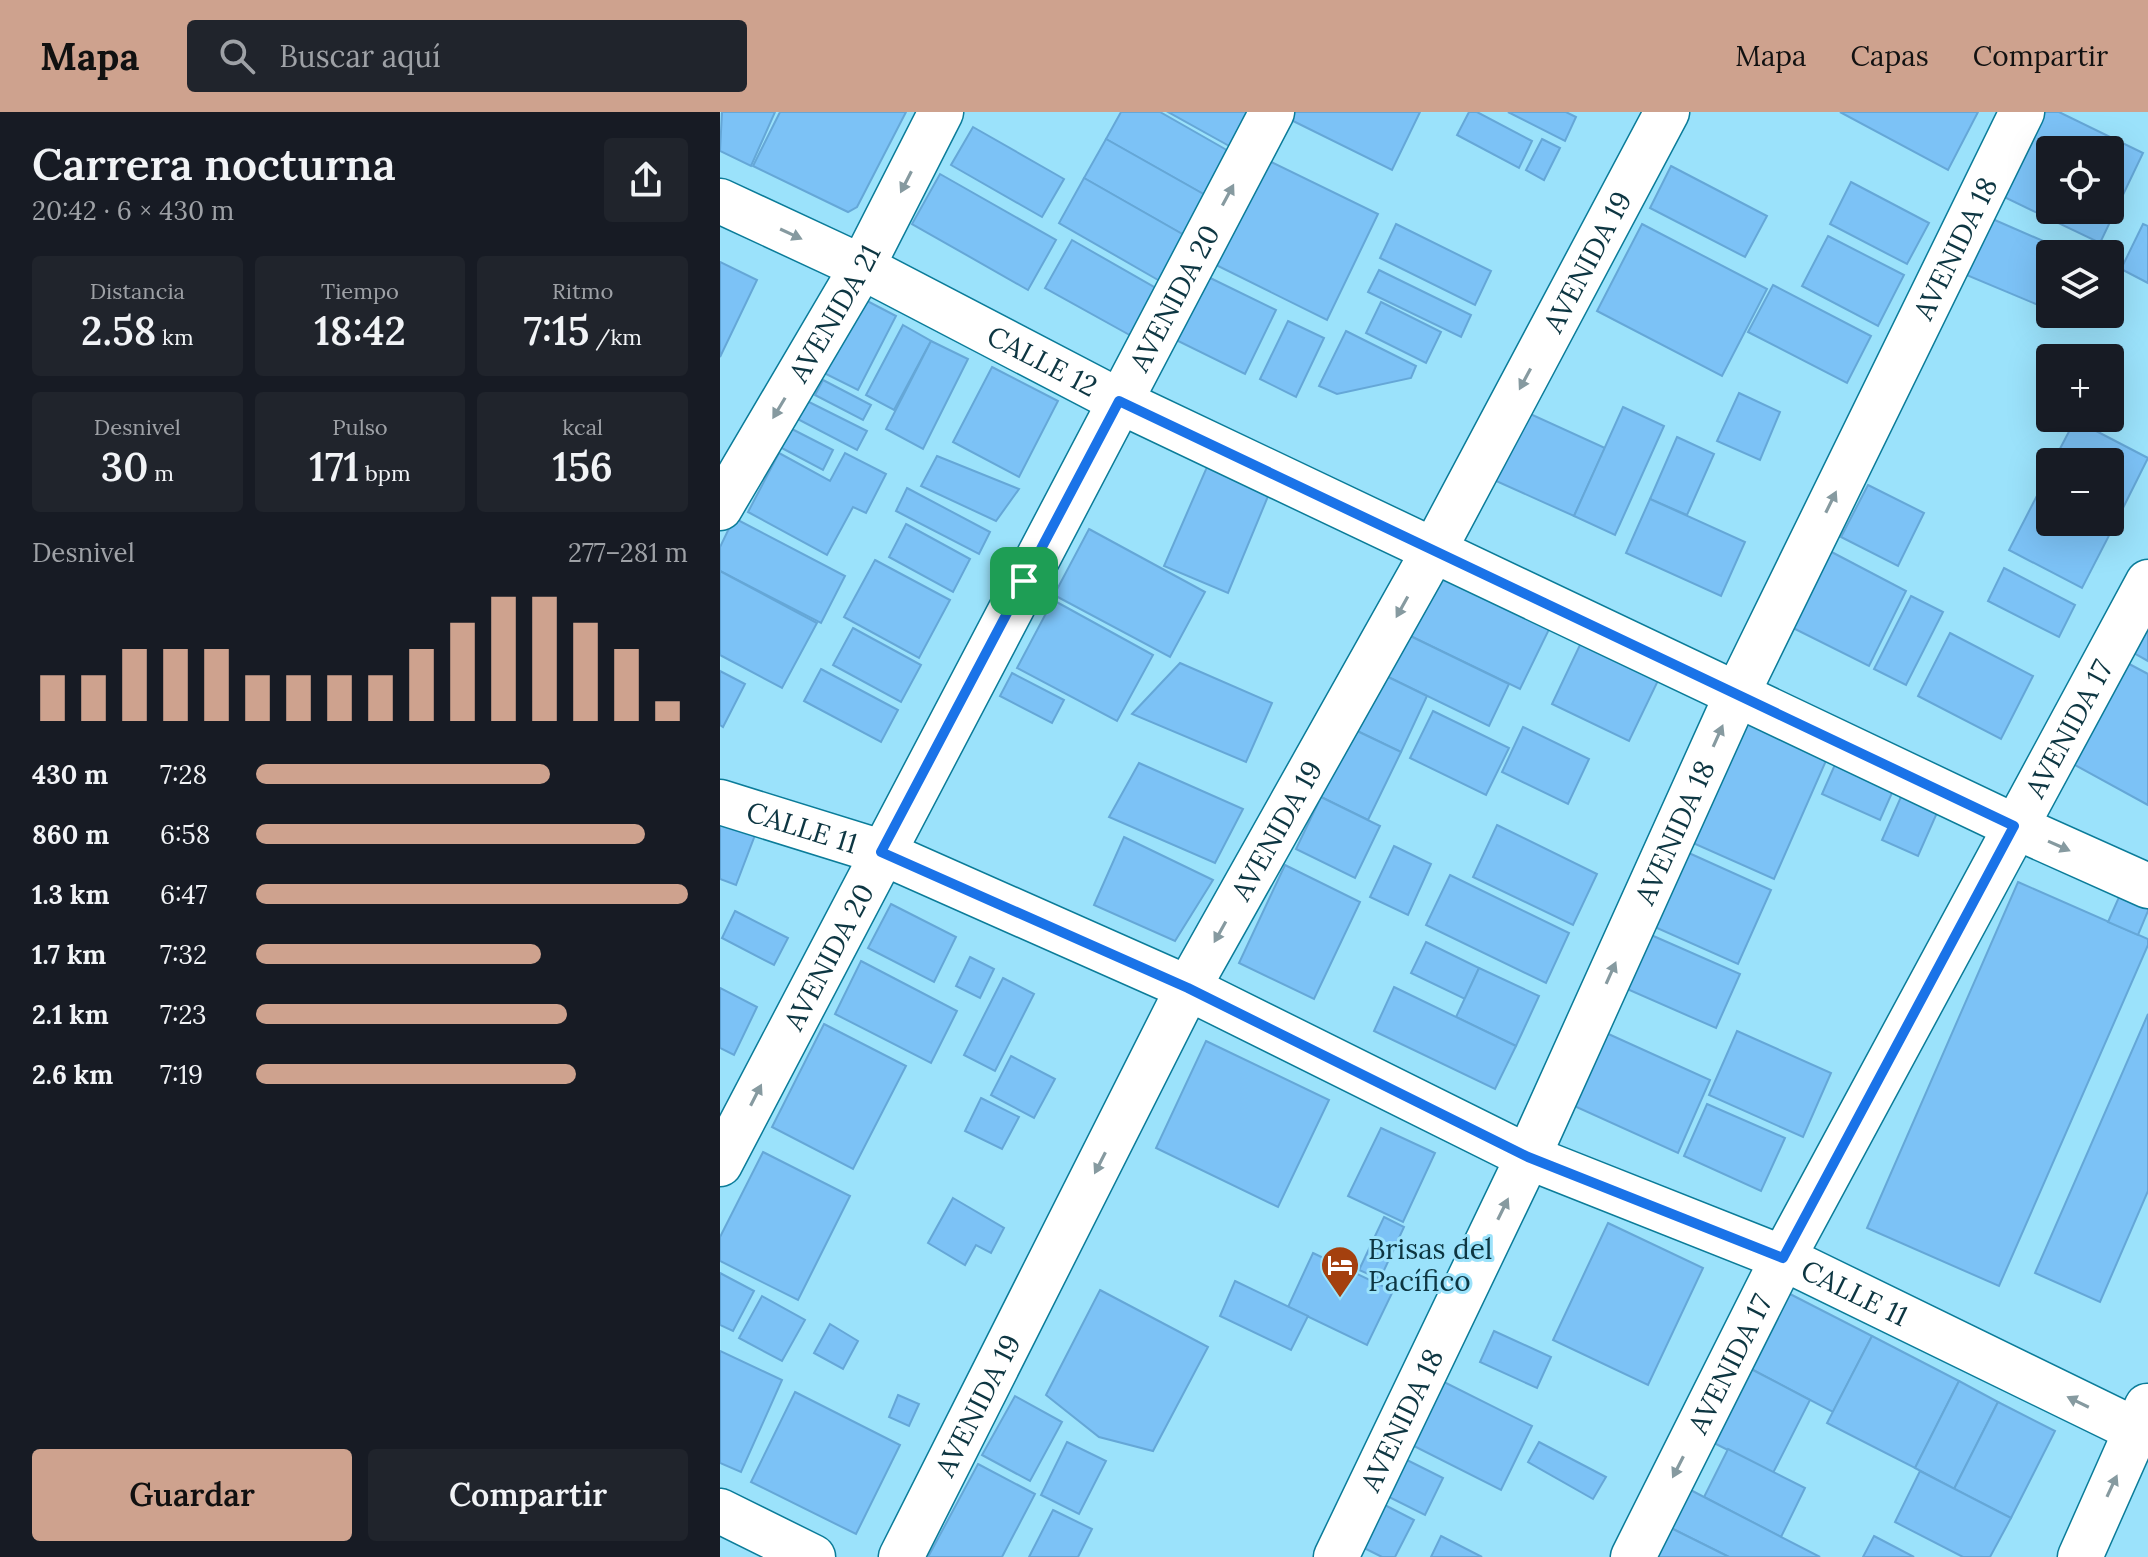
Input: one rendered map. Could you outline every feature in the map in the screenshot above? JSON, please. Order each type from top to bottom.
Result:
[{"type":"street","name":"AVENIDA 21","points":[[720,508],[862,267],[941,112]]},
{"type":"street","name":"AVENIDA 20","points":[[720,1164],[881,852],[1272,112]]},
{"type":"street","name":"AVENIDA 19","points":[[901,1557],[1188,988],[1434,550],[1667,112]]},
{"type":"street","name":"AVENIDA 18","points":[[1336,1557],[1528,1157],[1738,692],[2022,112]]},
{"type":"street","name":"CALLE 12","points":[[720,201],[862,267],[1119,401],[1738,692],[2014,826],[2148,886]]},
{"type":"street","name":"AVENIDA 17","points":[[1633,1557],[1783,1258],[2148,582]]},
{"type":"street","name":"CALLE 11","points":[[720,802],[881,852],[1188,988],[1528,1157],[1783,1258],[2145,1424]]},
{"type":"street","points":[[2080,1557],[2145,1424]]},
{"type":"street","points":[[720,1511],[813,1557]]},
{"type":"building","points":[[722,112],[775,112],[751,166],[720,151]]},
{"type":"building","points":[[780,112],[906,112],[857,207],[848,212],[753,166]]},
{"type":"building","points":[[1121,112],[1160,112],[1239,157],[1214,200],[1106,139]]},
{"type":"building","points":[[1168,112],[1262,112],[1240,152]]},
{"type":"building","points":[[1288,112],[1420,112],[1392,170],[1285,117]]},
{"type":"building","points":[[1469,112],[1477,112],[1532,141],[1519,168],[1457,135]]},
{"type":"building","points":[[1508,112],[1566,112],[1576,117],[1565,141]]},
{"type":"building","points":[[1840,112],[1978,112],[1948,170]]},
{"type":"building","points":[[2037,112],[2059,112],[2108,136],[2036,136],[2036,212],[1998,194]]},
{"type":"building","points":[[973,127],[1064,179],[1042,217],[951,165]]},
{"type":"building","points":[[1106,139],[1214,200],[1191,239],[1084,178]]},
{"type":"building","points":[[1542,139],[1560,148],[1544,180],[1526,170]]},
{"type":"building","points":[[2124,144],[2143,153],[2124,193]]},
{"type":"building","points":[[1261,157],[1378,214],[1327,320],[1210,262]]},
{"type":"building","points":[[1671,166],[1767,216],[1745,257],[1650,208]]},
{"type":"building","points":[[940,174],[1056,240],[1028,290],[912,224]]},
{"type":"building","points":[[1084,178],[1191,239],[1165,284],[1059,223]]},
{"type":"building","points":[[1851,182],[1929,223],[1907,264],[1830,224]]},
{"type":"building","points":[[1981,214],[2041,240],[2036,240],[2036,304],[1957,271]]},
{"type":"building","points":[[1396,224],[1491,271],[1475,305],[1380,258]]},
{"type":"building","points":[[1642,224],[1767,289],[1722,376],[1597,311]]},
{"type":"building","points":[[2060,224],[2109,224],[2101,240],[2094,240]]},
{"type":"building","points":[[2143,224],[2148,226],[2148,283],[2124,271],[2124,263]]},
{"type":"building","points":[[1828,236],[1904,275],[1878,326],[1802,286]]},
{"type":"building","points":[[1072,240],[1161,291],[1135,338],[1045,288]]},
{"type":"building","points":[[720,262],[757,280],[720,357]]},
{"type":"building","points":[[1379,270],[1471,315],[1461,337],[1368,292]]},
{"type":"building","points":[[1198,272],[1276,310],[1245,374],[1168,336]]},
{"type":"building","points":[[1773,285],[1871,336],[1847,383],[1748,332]]},
{"type":"building","points":[[850,292],[896,316],[858,390],[812,367]]},
{"type":"building","points":[[1381,302],[1441,332],[1426,363],[1366,333]]},
{"type":"building","points":[[1288,321],[1324,338],[1296,397],[1260,379]]},
{"type":"building","points":[[903,325],[931,341],[894,410],[866,395]]},
{"type":"building","points":[[1346,331],[1416,366],[1411,378],[1337,394],[1319,386]]},
{"type":"building","points":[[931,341],[968,359],[923,449],[886,429]]},
{"type":"building","points":[[992,367],[1058,401],[1019,477],[953,442]]},
{"type":"building","points":[[823,380],[871,405],[863,420],[815,395]]},
{"type":"building","points":[[1739,393],[1780,412],[1760,460],[1717,441]]},
{"type":"building","points":[[797,396],[867,431],[857,450],[788,414]]},
{"type":"building","points":[[1515,407],[1605,448],[1574,516],[1485,476]]},
{"type":"building","points":[[1623,407],[1664,426],[1615,535],[1574,516]]},
{"type":"building","points":[[788,427],[833,450],[823,470],[778,446]]},
{"type":"building","points":[[2069,432],[2098,432],[2148,458],[2124,506],[2124,448],[2060,448]]},
{"type":"building","points":[[1677,437],[1714,454],[1687,515],[1650,499]]},
{"type":"building","points":[[779,453],[830,481],[845,453],[886,474],[866,513],[853,507],[827,555],[748,512]]},
{"type":"building","points":[[937,456],[1019,489],[996,521],[921,486]]},
{"type":"building","points":[[1210,460],[1271,489],[1228,593],[1164,566]]},
{"type":"building","points":[[1868,485],[1924,513],[1898,566],[1841,537]]},
{"type":"building","points":[[907,488],[990,532],[979,554],[896,511]]},
{"type":"building","points":[[2036,498],[2036,536],[2109,536],[2082,588],[2009,550]]},
{"type":"building","points":[[1650,499],[1745,542],[1721,596],[1626,553]]},
{"type":"building","points":[[734,518],[845,576],[821,623],[720,571],[720,547]]},
{"type":"building","points":[[906,524],[970,559],[953,592],[889,557]]},
{"type":"building","points":[[1089,529],[1205,592],[1170,657],[1054,595]]},
{"type":"building","points":[[1824,548],[1906,591],[1869,666],[1785,624]]},
{"type":"building","points":[[1435,557],[1556,615],[1520,689],[1400,631]]},
{"type":"building","points":[[875,560],[950,600],[919,658],[844,617]]},
{"type":"building","points":[[2004,568],[2075,605],[2059,637],[1988,601]]},
{"type":"building","points":[[720,571],[817,623],[782,688],[720,655]]},
{"type":"building","points":[[1911,596],[1943,612],[1906,685],[1874,669]]},
{"type":"building","points":[[1053,600],[1153,655],[1117,721],[1017,668]]},
{"type":"building","points":[[2148,609],[2148,661],[2123,647]]},
{"type":"building","points":[[853,628],[921,665],[901,702],[833,665]]},
{"type":"building","points":[[1588,628],[1665,666],[1629,741],[1552,704]]},
{"type":"building","points":[[1400,631],[1509,684],[1489,726],[1380,673]]},
{"type":"building","points":[[1950,633],[2033,676],[2001,739],[1918,696]]},
{"type":"building","points":[[2118,658],[2148,674],[2148,805],[2064,759]]},
{"type":"building","points":[[1180,663],[1272,703],[1246,762],[1132,714]]},
{"type":"building","points":[[821,669],[898,710],[881,742],[804,701]]},
{"type":"building","points":[[720,671],[745,684],[723,727],[720,725]]},
{"type":"building","points":[[1012,673],[1064,700],[1052,723],[1000,696]]},
{"type":"building","points":[[1380,673],[1427,696],[1401,752],[1353,729]]},
{"type":"building","points":[[1742,707],[1832,747],[1774,879],[1684,839]]},
{"type":"building","points":[[1433,711],[1509,748],[1486,795],[1410,758]]},
{"type":"building","points":[[1523,727],[1589,759],[1568,804],[1502,772]]},
{"type":"building","points":[[1353,729],[1401,752],[1368,820],[1321,797]]},
{"type":"building","points":[[1841,751],[1899,777],[1880,820],[1822,794]]},
{"type":"building","points":[[1139,763],[1243,809],[1215,863],[1109,817]]},
{"type":"building","points":[[1904,790],[1940,806],[1918,856],[1882,840]]},
{"type":"building","points":[[1321,797],[1380,826],[1355,878],[1296,849]]},
{"type":"building","points":[[720,823],[755,835],[736,885],[720,879]]},
{"type":"building","points":[[1497,825],[1597,874],[1573,925],[1473,877]]},
{"type":"building","points":[[1124,837],[1213,880],[1175,941],[1094,905]]},
{"type":"building","points":[[1394,846],[1431,864],[1408,915],[1370,897]]},
{"type":"building","points":[[1680,849],[1771,890],[1738,964],[1648,924]]},
{"type":"building","points":[[1285,865],[1360,902],[1314,999],[1239,963]]},
{"type":"building","points":[[1450,875],[1569,933],[1546,983],[1426,925]]},
{"type":"building","points":[[2018,882],[2148,939],[2148,945],[1999,1286],[1867,1228]]},
{"type":"building","points":[[2123,888],[2148,899],[2148,911],[2138,935],[2108,922]]},
{"type":"building","points":[[891,904],[956,937],[934,982],[868,948]]},
{"type":"building","points":[[735,911],[788,938],[774,965],[722,938]]},
{"type":"building","points":[[1642,931],[1740,974],[1716,1028],[1618,985]]},
{"type":"building","points":[[1426,942],[1479,968],[1465,999],[1411,973]]},
{"type":"building","points":[[970,957],[994,969],[980,998],[956,986]]},
{"type":"building","points":[[861,961],[957,1011],[931,1063],[835,1014]]},
{"type":"building","points":[[1479,968],[1539,996],[1516,1046],[1456,1017]]},
{"type":"building","points":[[1003,978],[1034,994],[995,1071],[964,1055]]},
{"type":"building","points":[[1394,987],[1516,1046],[1495,1089],[1374,1031]]},
{"type":"building","points":[[720,988],[757,1007],[734,1055],[720,1048]]},
{"type":"building","points":[[2148,1014],[2148,1191],[2100,1302],[2035,1273]]},
{"type":"building","points":[[824,1024],[906,1066],[853,1169],[772,1127]]},
{"type":"building","points":[[1593,1027],[1710,1080],[1678,1153],[1561,1100]]},
{"type":"building","points":[[1737,1031],[1831,1073],[1803,1137],[1709,1095]]},
{"type":"building","points":[[1206,1041],[1329,1100],[1278,1207],[1156,1148]]},
{"type":"building","points":[[1011,1056],[1055,1079],[1034,1118],[991,1095]]},
{"type":"building","points":[[981,1098],[1019,1117],[1002,1149],[965,1131]]},
{"type":"building","points":[[1707,1104],[1785,1138],[1761,1191],[1684,1156]]},
{"type":"building","points":[[1381,1128],[1435,1153],[1403,1222],[1348,1196]]},
{"type":"building","points":[[763,1152],[850,1196],[798,1300],[720,1261],[720,1237]]},
{"type":"building","points":[[953,1198],[1004,1228],[991,1253],[976,1245],[965,1265],[928,1243]]},
{"type":"building","points":[[1384,1217],[1404,1227],[1380,1279],[1359,1270]]},
{"type":"building","points":[[1608,1223],[1703,1268],[1648,1385],[1553,1340]]},
{"type":"building","name":"Brisas del Pacífico","points":[[1313,1253],[1393,1291],[1367,1345],[1288,1307]]},
{"type":"building","points":[[720,1273],[754,1291],[733,1331],[720,1325]]},
{"type":"building","points":[[1235,1281],[1308,1316],[1291,1350],[1220,1316]]},
{"type":"building","points":[[1100,1290],[1208,1347],[1153,1451],[1099,1437],[1046,1395]]},
{"type":"building","points":[[1790,1294],[1872,1336],[1833,1412],[1751,1369]]},
{"type":"building","points":[[762,1296],[805,1320],[782,1361],[739,1338]]},
{"type":"building","points":[[830,1324],[858,1341],[843,1369],[814,1353]]},
{"type":"building","points":[[1494,1331],[1551,1357],[1537,1388],[1480,1362]]},
{"type":"building","points":[[1872,1336],[1959,1381],[1915,1468],[1827,1423]]},
{"type":"building","points":[[720,1351],[782,1380],[741,1472],[720,1463]]},
{"type":"building","points":[[1751,1369],[1810,1400],[1773,1473],[1714,1443]]},
{"type":"building","points":[[1434,1377],[1532,1426],[1501,1490],[1402,1440]]},
{"type":"building","points":[[1959,1381],[1998,1402],[1954,1489],[1915,1468]]},
{"type":"building","points":[[795,1392],[900,1445],[856,1534],[751,1482]]},
{"type":"building","points":[[898,1395],[919,1404],[909,1426],[889,1417]]},
{"type":"building","points":[[1015,1396],[1062,1422],[1030,1481],[982,1455]]},
{"type":"building","points":[[1998,1402],[2055,1431],[2011,1518],[1954,1489]]},
{"type":"building","points":[[1067,1442],[1106,1461],[1079,1514],[1041,1495]]},
{"type":"building","points":[[1539,1442],[1606,1477],[1593,1499],[1528,1462]]},
{"type":"building","points":[[1728,1449],[1805,1488],[1781,1537],[1704,1497]]},
{"type":"building","points":[[1395,1454],[1443,1478],[1425,1515],[1377,1491]]},
{"type":"building","points":[[978,1464],[1035,1494],[1002,1557],[928,1557]]},
{"type":"building","points":[[1920,1471],[2011,1518],[1990,1557],[1963,1557],[1895,1522]]},
{"type":"building","points":[[1683,1486],[1820,1557],[1729,1557],[1663,1524]]},
{"type":"building","points":[[1377,1501],[1414,1520],[1395,1557],[1382,1557],[1356,1544]]},
{"type":"building","points":[[1053,1510],[1092,1529],[1078,1557],[1029,1557]]},
{"type":"building","points":[[1663,1524],[1729,1557],[1647,1557]]},
{"type":"building","points":[[1441,1536],[1482,1557],[1431,1557]]},
{"type":"building","points":[[1874,1536],[1914,1557],[1863,1557]]},
{"type":"place","name":"Brisas del Pacífico","points":[[1340,1299]]},
{"type":"route","points":[[1119,401],[1738,692],[2014,826],[1783,1258],[1528,1157],[1188,988],[881,852],[1024,581],[1119,401]]}]
